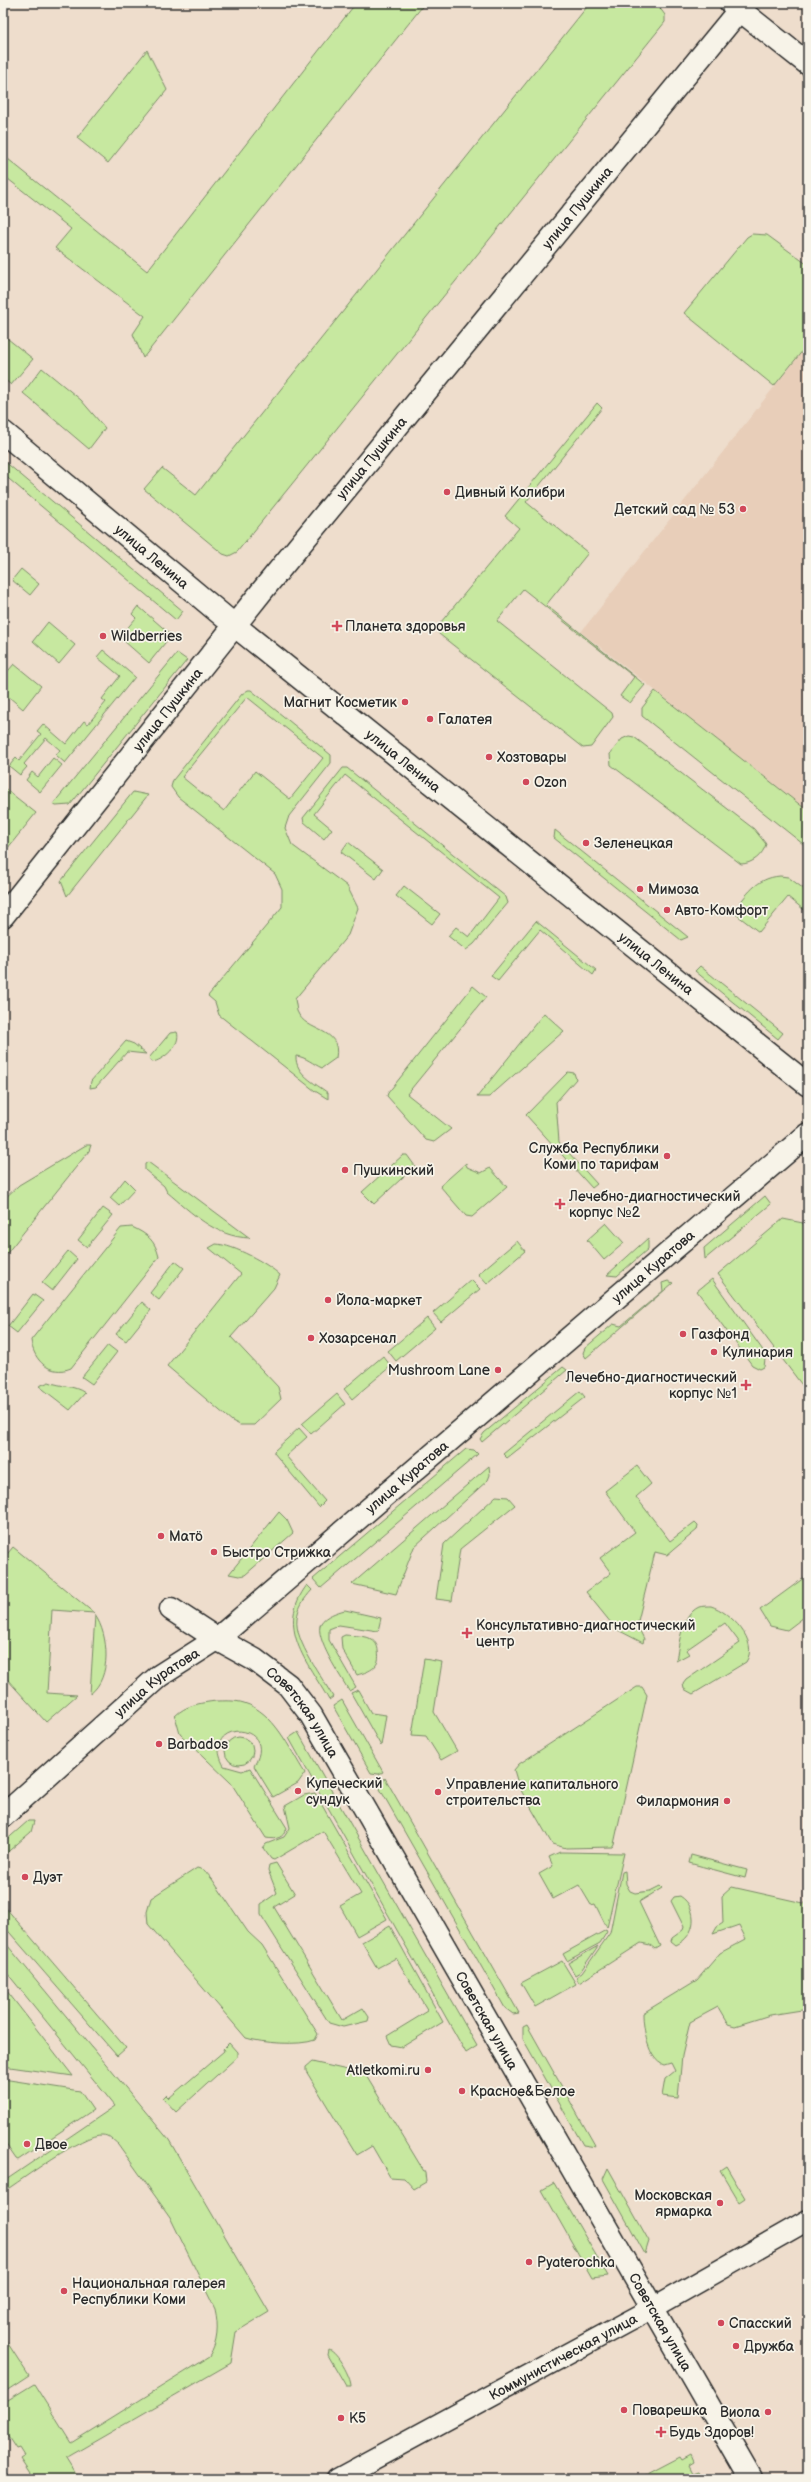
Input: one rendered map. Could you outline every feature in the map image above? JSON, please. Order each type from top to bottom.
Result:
[{"type":"street","points":[[739,5],[808,64]]},
{"type":"street","name":"улица Пушкина","points":[[3,916],[234,625],[739,5]]},
{"type":"street","name":"улица Ленина","points":[[3,432],[234,625],[808,1085]]},
{"type":"street","name":"улица Куратова","points":[[3,1816],[159,1676],[217,1639],[808,1134]]},
{"type":"street","name":"Советская улица","points":[[171,1609],[217,1639],[255,1660],[288,1685],[311,1715],[751,2479]]},
{"type":"street","name":"Коммунистическая улица","points":[[337,2479],[653,2308],[808,2220]]},
{"type":"shaded area","name":"Детский сад № 53","points":[[808,344],[808,811],[581,632]]},
{"type":"green space","points":[[356,3],[425,3],[143,358],[133,334],[145,316],[55,248],[71,229],[3,175],[3,155],[147,271]]},
{"type":"green space","points":[[590,3],[656,3],[665,15],[665,22],[237,552],[229,556],[223,554],[144,489],[162,468],[196,495]]},
{"type":"green space","points":[[147,50],[167,90],[108,163],[77,138]]},
{"type":"green space","points":[[752,234],[767,235],[808,265],[808,344],[774,386],[684,313],[747,237]]},
{"type":"green space","points":[[3,335],[33,359],[11,385],[3,378]]},
{"type":"green space","points":[[42,368],[81,400],[105,428],[89,449],[23,393]]},
{"type":"green space","points":[[597,403],[602,408],[526,502],[588,553],[546,605],[645,685],[630,703],[620,696],[634,677],[523,589],[497,621],[612,713],[613,717],[591,747],[583,748],[439,634],[436,628],[519,528],[505,516]]},
{"type":"green space","points":[[3,460],[183,611],[176,620],[3,474]]},
{"type":"green space","points":[[21,569],[39,584],[30,595],[12,580]]},
{"type":"green space","points":[[138,606],[170,634],[169,638],[149,663],[116,634],[119,630],[123,633],[136,618],[132,614]]},
{"type":"green space","points":[[48,622],[75,645],[59,664],[33,641]]},
{"type":"green space","points":[[103,650],[135,677],[65,763],[56,755],[60,750],[46,738],[24,764],[27,767],[20,775],[9,766],[16,758],[19,761],[41,734],[37,731],[43,724],[66,744],[84,721],[88,724],[106,702],[102,699],[120,676],[97,657]]},
{"type":"green space","points":[[177,653],[187,660],[70,805],[56,806],[53,804]]},
{"type":"green space","points":[[14,664],[41,686],[23,709],[9,697],[3,704],[3,677]]},
{"type":"green space","points":[[248,690],[251,690],[331,755],[331,763],[289,816],[285,828],[292,845],[347,886],[358,908],[348,935],[295,999],[297,1011],[302,1018],[308,1024],[329,1035],[334,1040],[336,1058],[322,1068],[306,1059],[296,1056],[302,1073],[328,1093],[328,1099],[315,1091],[219,1015],[215,1002],[208,996],[282,907],[282,889],[275,874],[178,797],[171,787],[173,780],[242,694]],"holes":[[[247,697],[323,758],[290,799],[255,771],[224,811],[182,777]]]},
{"type":"green space","points":[[655,691],[808,811],[808,848],[642,716],[642,708]]},
{"type":"green space","points":[[629,736],[634,737],[754,829],[766,844],[760,855],[753,861],[741,864],[611,765],[610,754],[622,739]]},
{"type":"green space","points":[[53,758],[62,765],[40,792],[26,780],[32,772],[38,777]]},
{"type":"green space","points":[[343,768],[347,768],[506,897],[508,903],[474,944],[466,950],[448,936],[456,927],[469,937],[499,898],[345,775],[314,814],[332,829],[324,839],[304,822],[303,818]]},
{"type":"green space","points":[[3,787],[36,813],[3,854]]},
{"type":"green space","points":[[133,792],[148,795],[67,896],[61,881]]},
{"type":"green space","points":[[555,830],[688,937],[681,940],[554,838]]},
{"type":"green space","points":[[348,842],[383,869],[376,879],[341,852]]},
{"type":"green space","points":[[772,877],[788,877],[808,892],[808,913],[788,897],[759,932],[733,912],[748,893],[758,884]]},
{"type":"green space","points":[[404,886],[440,914],[432,924],[396,896]]},
{"type":"green space","points":[[536,921],[596,970],[593,975],[540,930],[498,981],[491,976]]},
{"type":"green space","points":[[700,966],[783,1033],[778,1039],[695,971]]},
{"type":"green space","points":[[473,986],[486,997],[407,1094],[451,1129],[434,1142],[426,1140],[387,1096]]},
{"type":"green space","points":[[544,1013],[564,1031],[489,1097],[477,1097]]},
{"type":"green space","points":[[177,1032],[177,1042],[174,1047],[161,1059],[152,1062],[149,1058],[170,1033]]},
{"type":"green space","points":[[126,1041],[134,1044],[146,1054],[127,1052],[96,1087],[90,1088],[91,1081]]},
{"type":"green space","points":[[568,1072],[574,1073],[576,1079],[556,1102],[559,1142],[597,1184],[592,1188],[526,1115]]},
{"type":"green space","points":[[86,1145],[91,1145],[89,1151],[3,1258],[3,1200],[19,1185]]},
{"type":"green space","points":[[403,1155],[407,1155],[415,1166],[374,1204],[362,1192]]},
{"type":"green space","points":[[148,1162],[250,1238],[237,1237],[215,1229],[195,1216],[167,1192],[164,1186],[145,1170],[145,1164]]},
{"type":"green space","points":[[466,1163],[467,1167],[481,1173],[490,1168],[507,1187],[472,1217],[466,1216],[440,1186]]},
{"type":"green space","points":[[125,1179],[135,1189],[119,1206],[110,1198]]},
{"type":"green space","points":[[765,1196],[771,1204],[705,1259],[704,1248]]},
{"type":"green space","points":[[103,1208],[113,1215],[87,1247],[78,1240]]},
{"type":"green space","points":[[783,1219],[803,1223],[808,1231],[808,1393],[718,1274]]},
{"type":"green space","points":[[606,1223],[624,1243],[604,1260],[587,1240]]},
{"type":"green space","points":[[132,1227],[150,1238],[159,1257],[71,1368],[56,1370],[44,1365],[35,1354],[31,1340],[121,1228]]},
{"type":"green space","points":[[648,1238],[648,1249],[617,1276],[607,1275]]},
{"type":"green space","points":[[517,1241],[525,1251],[487,1284],[478,1274]]},
{"type":"green space","points":[[216,1244],[223,1245],[250,1255],[280,1275],[274,1288],[231,1337],[278,1387],[281,1399],[254,1425],[240,1425],[232,1421],[167,1366],[241,1274],[209,1248]]},
{"type":"green space","points":[[68,1251],[77,1259],[52,1291],[42,1283]]},
{"type":"green space","points":[[175,1261],[184,1268],[159,1300],[150,1293]]},
{"type":"green space","points":[[712,1279],[762,1349],[765,1359],[764,1367],[760,1369],[752,1365],[697,1291]]},
{"type":"green space","points":[[471,1280],[480,1289],[441,1322],[433,1313]]},
{"type":"green space","points":[[668,1281],[673,1283],[586,1358],[583,1353],[585,1348],[613,1324],[621,1326],[663,1291],[662,1283]]},
{"type":"green space","points":[[33,1294],[43,1301],[17,1333],[8,1326]]},
{"type":"green space","points":[[142,1302],[151,1310],[126,1341],[116,1334]]},
{"type":"green space","points":[[427,1318],[435,1328],[396,1361],[388,1351]]},
{"type":"green space","points":[[108,1345],[117,1352],[92,1384],[82,1377]]},
{"type":"green space","points":[[383,1356],[391,1366],[352,1399],[344,1389]]},
{"type":"green space","points":[[563,1367],[567,1370],[482,1442],[480,1439],[484,1433]]},
{"type":"green space","points":[[49,1382],[72,1387],[85,1393],[70,1410],[39,1386]]},
{"type":"green space","points":[[580,1391],[585,1397],[507,1458],[503,1454]]},
{"type":"green space","points":[[337,1394],[345,1404],[311,1434],[302,1424]]},
{"type":"green space","points":[[299,1428],[307,1437],[286,1456],[325,1501],[319,1507],[274,1453],[274,1451]]},
{"type":"green space","points":[[466,1449],[474,1450],[478,1454],[321,1588],[313,1579]]},
{"type":"green space","points":[[489,1466],[490,1475],[488,1480],[414,1547],[396,1594],[352,1584]]},
{"type":"green space","points":[[637,1466],[651,1484],[636,1497],[670,1541],[695,1522],[698,1525],[697,1530],[667,1555],[655,1552],[637,1625],[644,1639],[643,1643],[616,1629],[586,1592],[611,1573],[600,1558],[635,1532],[605,1491]]},
{"type":"green space","points":[[496,1496],[508,1497],[515,1505],[460,1549],[452,1601],[436,1599],[444,1544]]},
{"type":"green space","points":[[279,1512],[287,1520],[293,1533],[245,1575],[239,1576],[229,1574]]},
{"type":"green space","points":[[13,1547],[94,1613],[52,1610],[47,1693],[77,1695],[46,1722],[6,1678],[3,1680],[3,1559]]},
{"type":"green space","points":[[808,1575],[808,1614],[787,1630],[770,1626],[760,1610]]},
{"type":"green space","points":[[307,1585],[312,1590],[300,1607],[297,1619],[297,1628],[304,1648],[333,1697],[329,1700],[304,1658],[294,1630],[294,1615],[298,1600]]},
{"type":"green space","points":[[711,1606],[726,1614],[741,1628],[749,1645],[749,1654],[746,1662],[693,1694],[684,1689],[683,1684],[686,1680],[740,1643],[725,1623],[686,1650],[689,1654],[676,1661],[682,1631],[688,1617],[699,1607]]},
{"type":"green space","points":[[345,1610],[381,1618],[378,1631],[339,1625],[329,1629],[329,1640],[356,1687],[349,1691],[324,1647],[320,1629],[321,1623],[325,1618]]},
{"type":"green space","points":[[95,1615],[100,1623],[103,1634],[106,1656],[102,1678],[97,1687],[90,1694]]},
{"type":"green space","points":[[345,1635],[366,1637],[375,1642],[378,1648],[379,1656],[374,1668],[357,1675],[342,1649],[341,1637]]},
{"type":"green space","points":[[424,1659],[442,1662],[434,1712],[457,1751],[441,1760],[426,1736],[412,1735]]},
{"type":"green space","points":[[637,1687],[642,1687],[647,1695],[614,1844],[612,1847],[566,1848],[552,1844],[519,1787],[514,1770],[519,1764]]},
{"type":"green space","points":[[358,1690],[371,1713],[386,1715],[381,1746],[351,1693]]},
{"type":"green space","points":[[342,1700],[383,1772],[379,1774],[371,1773],[333,1706]]},
{"type":"green space","points":[[216,1701],[241,1702],[264,1714],[287,1742],[305,1773],[298,1783],[273,1797],[254,1766],[259,1751],[257,1740],[250,1734],[239,1731],[229,1733],[222,1739],[219,1750],[224,1766],[242,1771],[250,1768],[287,1828],[284,1834],[279,1838],[266,1838],[231,1783],[180,1734],[175,1716],[179,1712],[199,1704]]},
{"type":"green space","points":[[298,1732],[477,2046],[466,2053],[289,1738]]},
{"type":"green space","points":[[239,1737],[249,1741],[253,1751],[249,1761],[239,1765],[229,1761],[225,1751],[229,1741]]},
{"type":"green space","points":[[385,1778],[519,2013],[513,2014],[505,2008],[380,1789]]},
{"type":"green space","points":[[315,1793],[387,1919],[357,1936],[340,1906],[361,1894],[323,1831],[274,1860],[271,1859],[263,1848],[266,1844],[284,1837],[290,1828],[285,1806],[304,1795]]},
{"type":"green space","points":[[28,1821],[34,1821],[31,1832],[3,1856],[3,1843]]},
{"type":"green space","points":[[560,1852],[624,1853],[607,1928],[595,1904],[591,1905],[579,1885],[553,1899],[539,1874],[553,1866],[549,1857]]},
{"type":"green space","points":[[691,1855],[747,1870],[745,1878],[689,1863]]},
{"type":"green space","points":[[276,1863],[295,1894],[274,1907],[342,2020],[363,2008],[369,2017],[368,2021],[343,2027],[329,2023],[261,1915],[261,1904],[277,1893],[268,1870],[269,1865]]},
{"type":"green space","points":[[197,1868],[204,1870],[212,1879],[248,1932],[262,1945],[318,2034],[315,2040],[300,2043],[280,2043],[246,2038],[148,1924],[147,1912],[151,1898]]},
{"type":"green space","points":[[625,1871],[626,1884],[630,1891],[635,1893],[650,1891],[660,1886],[662,1888],[639,1902],[660,1946],[655,1949],[650,1945],[641,1943],[579,1983],[576,1977],[582,1973],[610,1933],[622,1872]]},
{"type":"green space","points":[[732,1887],[808,1904],[808,2009],[770,2015],[735,2026],[728,2024],[718,2007],[690,2022],[682,2056],[678,2098],[662,2096],[665,2079],[675,2071],[671,2063],[664,2065],[659,2062],[650,2050],[645,2035],[643,2013],[697,1980],[720,1953],[746,1939],[739,1925],[713,1934],[717,1927],[723,1923],[722,1896]]},
{"type":"green space","points":[[680,1896],[690,1907],[693,1914],[693,1922],[692,1929],[688,1935],[683,1941],[676,1945],[671,1941],[672,1938],[683,1930],[684,1927],[671,1901],[674,1897]]},
{"type":"green space","points":[[5,1907],[126,2048],[117,2056],[3,1925],[3,1909]]},
{"type":"green space","points":[[390,1926],[443,2022],[402,2047],[391,2045],[387,2036],[428,2011],[396,1958],[377,1968],[362,1942]]},
{"type":"green space","points":[[606,1930],[607,1932],[600,1943],[567,1961],[563,1954]]},
{"type":"green space","points":[[3,1940],[169,2140],[269,2312],[236,2332],[231,2363],[66,2458],[79,2479],[35,2479],[21,2458],[24,2456],[19,2448],[16,2449],[3,2429],[3,2403],[34,2384],[71,2443],[209,2357],[217,2334],[216,2315],[215,2309],[170,2217],[118,2144],[109,2137],[105,2135],[93,2136],[82,2141],[53,2158],[3,2192],[3,2182],[115,2106],[3,1968]]},
{"type":"green space","points":[[598,1946],[580,1972],[575,1975],[568,1963]]},
{"type":"green space","points":[[562,1961],[576,1984],[535,2007],[521,1983]]},
{"type":"green space","points":[[3,1986],[73,2076],[3,2066]]},
{"type":"green space","points":[[527,2025],[596,2147],[583,2145],[523,2039],[523,2027]]},
{"type":"green space","points":[[229,2043],[237,2052],[237,2057],[176,2112],[163,2098],[166,2095],[169,2098],[224,2051],[223,2049]]},
{"type":"green space","points":[[312,2062],[365,2074],[425,2173],[426,2182],[414,2189],[404,2178],[390,2177],[372,2146],[357,2155],[306,2071],[306,2067]]},
{"type":"green space","points":[[3,2079],[80,2091],[93,2110],[18,2160],[3,2140]]},
{"type":"green space","points":[[726,2166],[745,2198],[739,2202],[720,2170]]},
{"type":"green space","points":[[608,2168],[649,2241],[645,2254],[603,2179]]},
{"type":"green space","points":[[554,2183],[608,2276],[592,2278],[542,2190]]},
{"type":"green space","points":[[3,2336],[29,2376],[3,2393]]},
{"type":"green space","points":[[329,2350],[336,2355],[343,2365],[349,2377],[351,2386],[346,2386],[328,2355]]},
{"type":"green space","points":[[691,2455],[694,2462],[689,2465],[693,2473],[699,2471],[704,2479],[640,2478],[680,2457],[682,2460]]},
{"type":"place","name":"Дивный Колибри","points":[[447,492]]},
{"type":"place","name":"Детский сад № 53","points":[[743,509]]},
{"type":"place","name":"Планета здоровья","points":[[337,626]]},
{"type":"place","name":"Wildberries","points":[[103,636]]},
{"type":"place","name":"Магнит Косметик","points":[[405,702]]},
{"type":"place","name":"Галатея","points":[[430,719]]},
{"type":"place","name":"Хозтовары","points":[[489,757]]},
{"type":"place","name":"Ozon","points":[[526,782]]},
{"type":"place","name":"Зеленецкая","points":[[586,843]]},
{"type":"place","name":"Мимоза","points":[[640,889]]},
{"type":"place","name":"Авто-Комфорт","points":[[667,910]]},
{"type":"place","name":"Служба Республики Коми по тарифам","points":[[667,1156]]},
{"type":"place","name":"Пушкинский","points":[[345,1170]]},
{"type":"place","name":"Лечебно-диагностический корпус №2","points":[[560,1204]]},
{"type":"place","name":"Йола-маркет","points":[[328,1300]]},
{"type":"place","name":"Газфонд","points":[[683,1334]]},
{"type":"place","name":"Хозарсенал","points":[[311,1338]]},
{"type":"place","name":"Кулинария","points":[[714,1352]]},
{"type":"place","name":"Mushroom Lane","points":[[498,1370]]},
{"type":"place","name":"Лечебно-диагностический корпус №1","points":[[746,1385]]},
{"type":"place","name":"Матӧ","points":[[161,1536]]},
{"type":"place","name":"Быстро Стрижка","points":[[214,1552]]},
{"type":"place","name":"Консультативно-диагностический центр","points":[[467,1633]]},
{"type":"place","name":"Barbados","points":[[159,1744]]},
{"type":"place","name":"Купеческий сундук","points":[[298,1791]]},
{"type":"place","name":"Управление капитального строительства","points":[[438,1792]]},
{"type":"place","name":"Филармония","points":[[727,1801]]},
{"type":"place","name":"Дуэт","points":[[25,1877]]},
{"type":"place","name":"Atletkomi.ru","points":[[428,2070]]},
{"type":"place","name":"Красное&Белое","points":[[462,2091]]},
{"type":"place","name":"Двое","points":[[27,2144]]},
{"type":"place","name":"Московская ярмарка","points":[[720,2203]]},
{"type":"place","name":"Pyaterochka","points":[[529,2262]]},
{"type":"place","name":"Национальная галерея Республики Коми","points":[[64,2291]]},
{"type":"place","name":"Спасский","points":[[721,2323]]},
{"type":"place","name":"Дружба","points":[[736,2346]]},
{"type":"place","name":"Поварешка","points":[[624,2410]]},
{"type":"place","name":"Виола","points":[[768,2412]]},
{"type":"place","name":"К5","points":[[341,2418]]},
{"type":"place","name":"Будь Здоров!","points":[[661,2432]]}]
